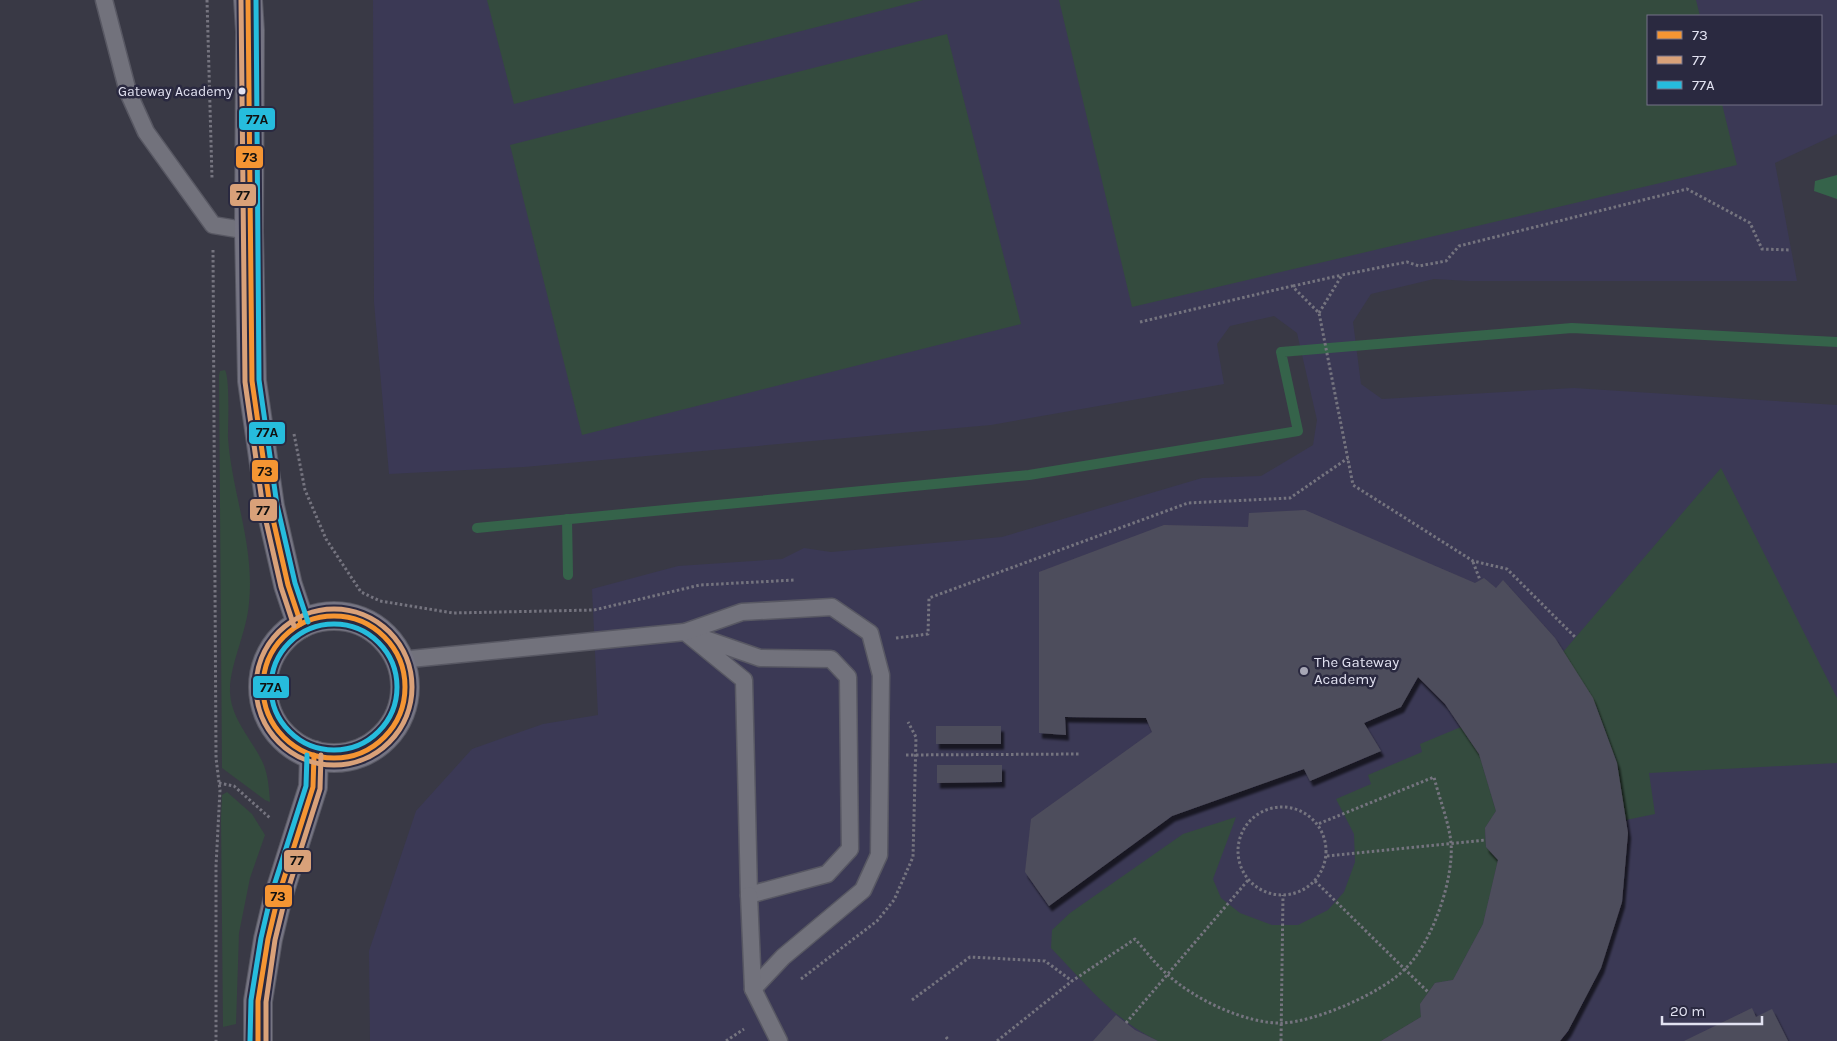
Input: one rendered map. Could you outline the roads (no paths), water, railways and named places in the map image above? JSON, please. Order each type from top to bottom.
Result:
[{"type":"main road","points":[[248,0],[250,31],[249,231],[252,381],[270,506],[288,586],[301,624]]},
{"type":"main road","points":[[318,616],[338,616],[358,620],[376,629],[390,643],[400,660],[404,682],[403,704],[394,725],[379,742],[360,753],[336,759],[314,755],[293,746],[276,729],[266,708],[262,685],[267,662],[278,642],[301,624],[318,616]]},
{"type":"main road","points":[[258,1041],[258,1001],[268,939],[278,897],[296,846],[313,786],[314,755]]},
{"type":"lane","points":[[104,0],[128,92],[146,132],[213,225],[249,231]]},
{"type":"lane","points":[[400,660],[685,632],[742,612],[832,607],[870,633],[881,675],[879,855],[864,890],[783,957],[753,989]]},
{"type":"lane","points":[[685,632],[760,658],[831,659],[848,677],[850,849],[827,874],[749,895]]},
{"type":"lane","points":[[685,632],[744,680],[753,989],[779,1041]]},
{"type":"waterway","points":[[477,528],[1029,475],[1298,431],[1281,352],[1572,328],[1837,342]]},
{"type":"waterway","points":[[567,519],[568,575]]},
{"type":"place","name":"Gateway Academy","points":[[242,91]]},
{"type":"place","name":"The Gateway Academy","points":[[1304,671]]}]
